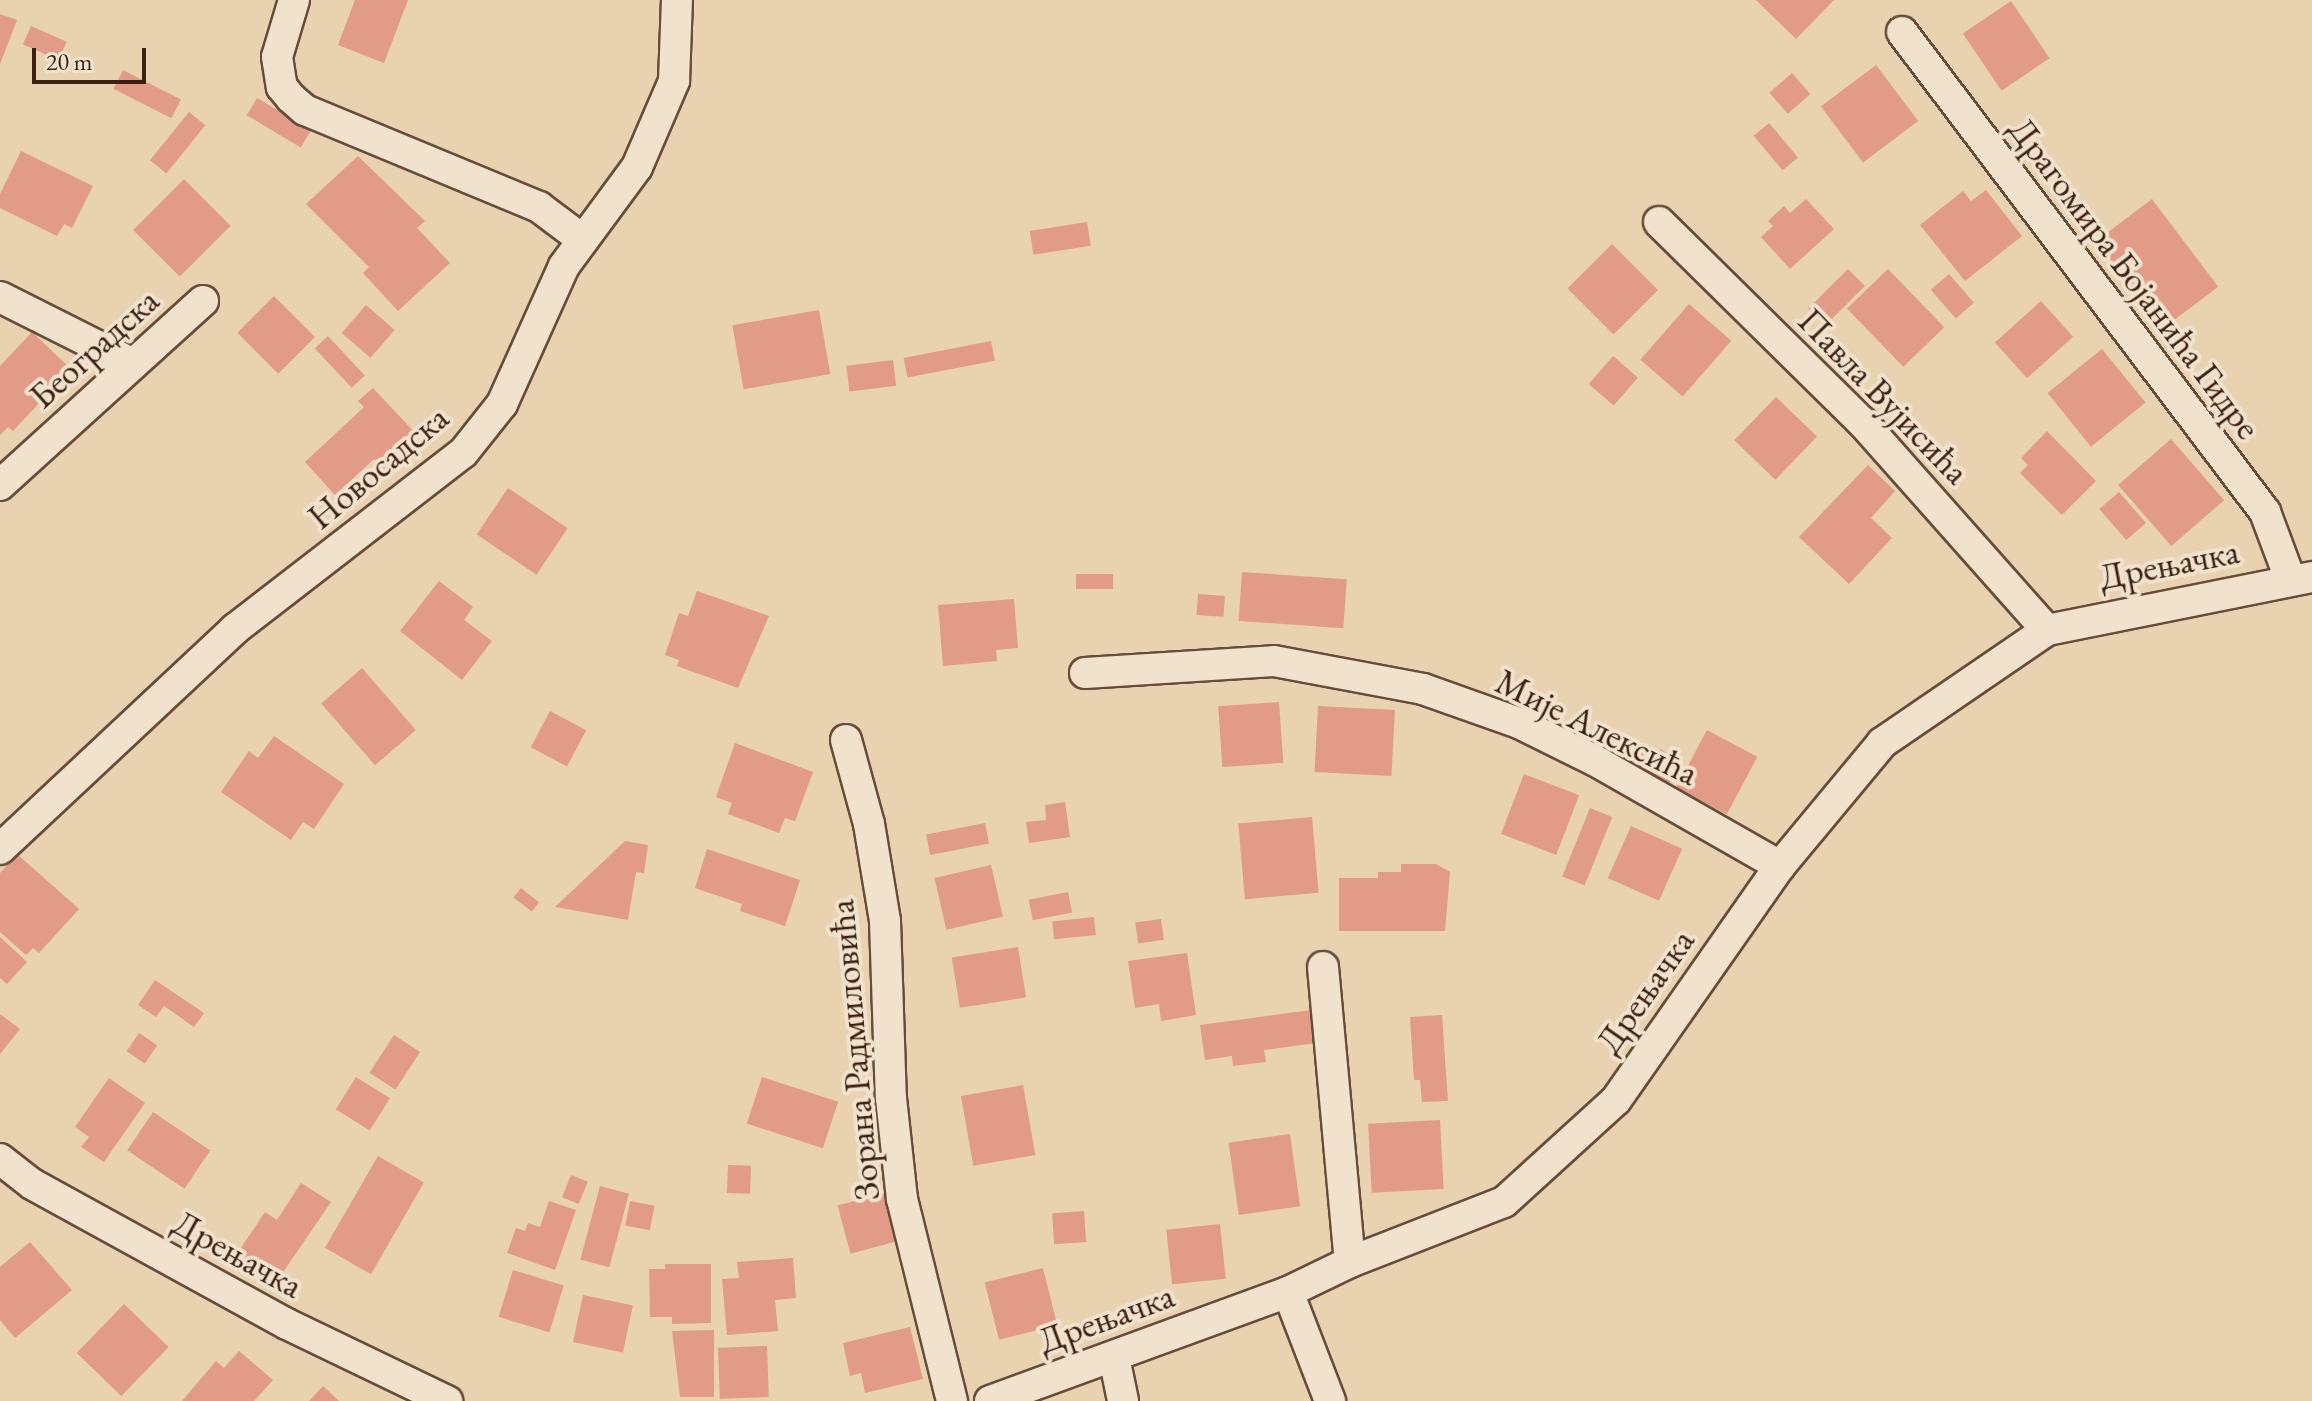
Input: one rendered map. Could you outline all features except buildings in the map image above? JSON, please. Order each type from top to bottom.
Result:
[{"type":"street","points":[[294,0],[277,57],[282,87],[305,110],[539,207],[583,240]]},
{"type":"street","name":"Новосадска","points":[[0,849],[235,629],[463,453],[502,404],[564,266],[637,167],[674,81],[677,0]]},
{"type":"street","name":"Драгомира Бојанића Гидре","points":[[1902,32],[2265,512],[2301,578]]},
{"type":"street","name":"Павла Вујисића","points":[[1659,222],[1863,423],[2047,630]]},
{"type":"street","points":[[0,297],[133,364]]},
{"type":"street","name":"Београдска","points":[[0,485],[203,301]]},
{"type":"street","name":"Дрењачка","points":[[990,1401],[1288,1292],[1350,1262],[1504,1202],[1616,1100],[1780,866],[1882,743],[2047,630],[2301,578]]},
{"type":"street","name":"Мије Алексића","points":[[1085,673],[1274,661],[1423,689],[1519,723],[1582,754],[1780,866]]},
{"type":"street","name":"Зорана Радмиловића","points":[[846,740],[869,824],[885,921],[891,1098],[902,1199],[952,1401]]},
{"type":"street","points":[[1323,967],[1350,1262]]},
{"type":"street","name":"Дрењачка","points":[[0,1159],[32,1184],[287,1324],[447,1401]]},
{"type":"street","points":[[1288,1292],[1330,1401]]},
{"type":"street","points":[[1114,1357],[1123,1401]]}]
